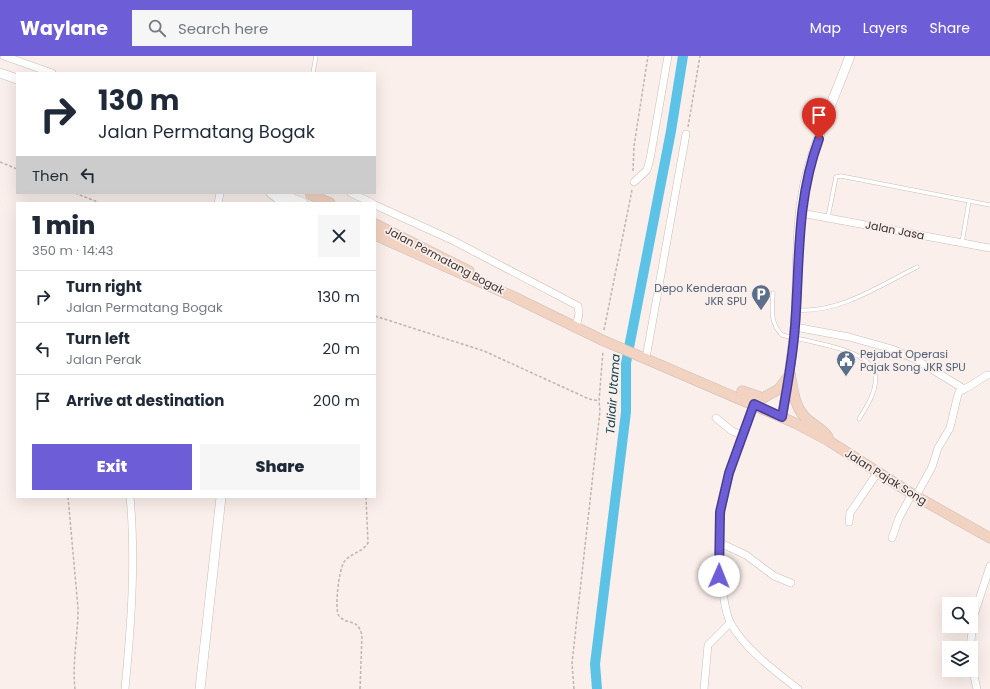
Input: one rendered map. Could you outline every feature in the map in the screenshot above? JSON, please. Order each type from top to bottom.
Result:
[{"type":"main road","points":[[313,198],[327,202]]},
{"type":"main road","name":"Jalan Permatang Bogak","points":[[376,224],[453,262],[514,297]]},
{"type":"main road","name":"Jalan Permatang Bogak","points":[[376,236],[514,297],[602,340],[666,366],[782,417]]},
{"type":"main road","points":[[666,366],[678,367],[693,371],[753,396],[763,398],[779,389],[790,374]]},
{"type":"main road","points":[[790,374],[799,408],[804,416],[825,432],[829,441]]},
{"type":"main road","name":"Jalan Pajak Song","points":[[782,417],[829,441],[914,495],[989,536]]},
{"type":"street","points":[[4,56],[49,72]]},
{"type":"street","points":[[634,182],[647,170],[650,159],[668,56]]},
{"type":"street","points":[[782,417],[790,374],[794,339],[801,213],[811,162],[850,56]]},
{"type":"street","points":[[0,73],[16,79]]},
{"type":"street","points":[[643,357],[686,134]]},
{"type":"street","points":[[272,194],[283,202]]},
{"type":"street","points":[[280,194],[300,202]]},
{"type":"street","points":[[353,194],[370,202]]},
{"type":"street","points":[[376,204],[452,240],[578,306],[579,314],[576,327]]},
{"type":"street","name":"Jalan Jasa","points":[[801,213],[990,248]]},
{"type":"street","points":[[795,327],[849,337],[892,349],[915,359],[964,388]]},
{"type":"street","points":[[892,538],[899,518],[932,467],[938,448],[950,428],[959,392],[987,375],[990,375]]},
{"type":"street","points":[[754,404],[729,473],[720,512],[719,576],[730,623],[748,646],[798,689]]},
{"type":"street","points":[[716,418],[732,431],[742,435]]},
{"type":"street","points":[[848,522],[850,513],[878,472]]},
{"type":"street","points":[[125,689],[132,582],[133,540],[130,498]]},
{"type":"street","points":[[200,689],[221,498]]},
{"type":"street","points":[[720,543],[746,556],[774,576],[791,584]]},
{"type":"street","points":[[971,641],[974,615],[990,566]]},
{"type":"street","points":[[704,689],[708,645],[730,623]]},
{"type":"street","points":[[974,677],[977,689]]},
{"type":"lane","points":[[313,72],[316,56]]},
{"type":"lane","points":[[828,217],[836,178],[841,176],[990,205]]},
{"type":"lane","points":[[962,243],[969,201]]},
{"type":"lane","points":[[796,310],[810,311],[837,305],[855,298],[917,266]]},
{"type":"lane","points":[[774,293],[772,316],[774,328],[782,335],[848,352],[860,357],[872,367],[875,373],[872,397],[859,419]]},
{"type":"path","points":[[574,689],[572,663],[600,411],[599,401],[604,356],[602,340],[626,214],[634,182],[634,146],[648,56]]},
{"type":"path","points":[[686,134],[700,56]]},
{"type":"path","points":[[0,162],[16,169]]},
{"type":"path","points":[[78,194],[98,202]]},
{"type":"path","points":[[376,316],[484,351],[589,399],[599,401]]},
{"type":"path","points":[[68,498],[78,608],[78,626],[73,661],[75,689]]},
{"type":"path","points":[[360,689],[362,635],[360,628],[354,622],[338,616],[336,609],[340,568],[345,560],[365,549],[368,543],[366,498]]},
{"type":"waterway","name":"Taliair Utama","points":[[597,689],[595,664],[626,412],[626,363],[671,131],[683,56]]},
{"type":"place","name":"Depo Kenderaan JKR SPU","points":[[761,311]]},
{"type":"place","name":"Pejabat Operasi Pajak Song JKR SPU","points":[[846,377]]},
{"type":"route","points":[[719,576],[720,512],[729,473],[754,404],[782,417],[790,374],[795,327],[802,202],[806,178],[819,139]]}]
